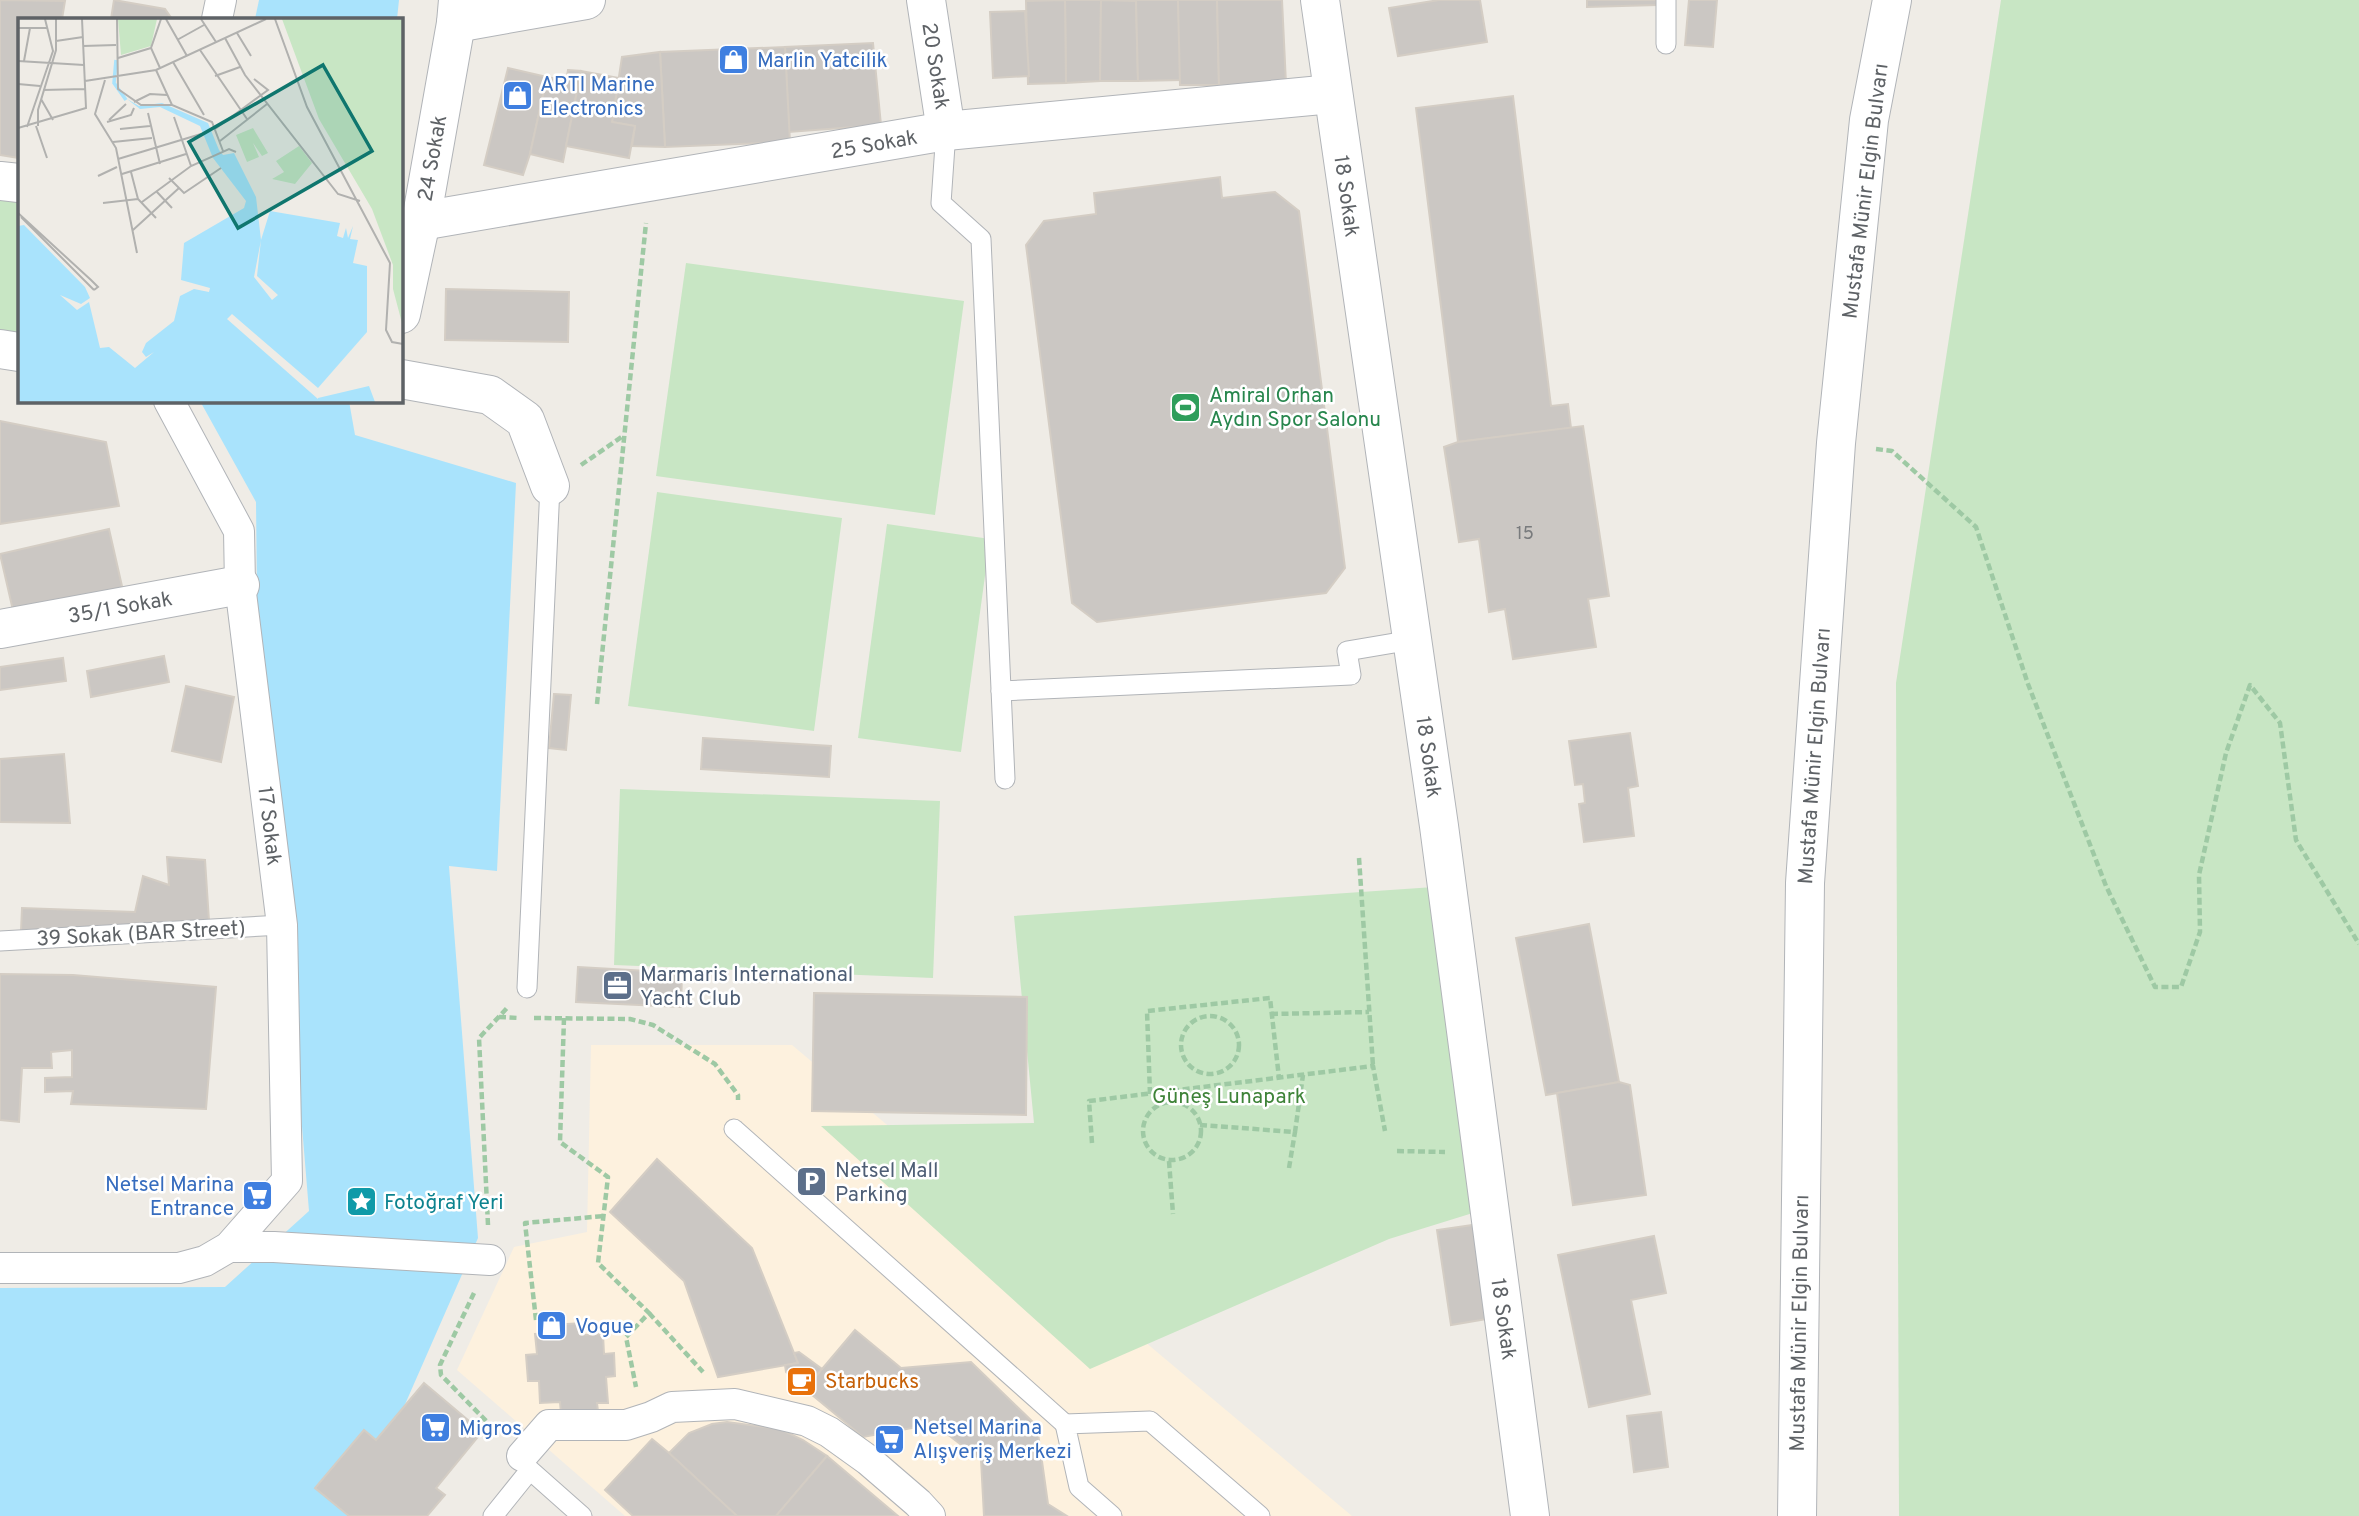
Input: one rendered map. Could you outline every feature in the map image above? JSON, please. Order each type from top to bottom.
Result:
[{"type":"street","points":[[217,18],[221,0]]},
{"type":"street","points":[[457,11],[586,0]]},
{"type":"street","name":"20 Sokak","points":[[926,0],[946,131]]},
{"type":"street","name":"18 Sokak","points":[[1320,0],[1412,640],[1531,1516]]},
{"type":"street","name":"Mustafa Münir Elgin Bulvarı","points":[[1797,1516],[1805,883],[1836,443],[1869,120],[1892,0]]},
{"type":"street","name":"24 Sokak","points":[[402,309],[421,221],[457,11]]},
{"type":"street","name":"25 Sokak","points":[[421,221],[946,131],[1332,94]]},
{"type":"street","points":[[0,181],[18,183]]},
{"type":"street","points":[[0,349],[18,352]]},
{"type":"street","points":[[402,379],[490,396],[517,414],[525,420],[550,486]]},
{"type":"street","name":"17 Sokak","points":[[170,402],[239,531],[240,585],[282,925],[287,1181],[229,1247]]},
{"type":"street","name":"35/1 Sokak","points":[[0,629],[240,585]]},
{"type":"street","points":[[0,1268],[179,1268],[205,1261],[229,1247],[274,1247],[490,1260]]},
{"type":"street","points":[[514,1448],[549,1425],[626,1425],[672,1407],[735,1404],[807,1421],[829,1432],[868,1460],[930,1516]]},
{"type":"lane","points":[[1666,0],[1666,44]]},
{"type":"lane","points":[[946,131],[941,203],[981,239],[1005,779]]},
{"type":"lane","points":[[527,988],[550,486]]},
{"type":"lane","points":[[1001,691],[1351,675],[1347,651],[1412,640]]},
{"type":"lane","name":"39 Sokak (BAR Street)","points":[[0,941],[282,925]]},
{"type":"lane","points":[[734,1129],[1065,1424],[1079,1487],[1112,1516]]},
{"type":"lane","points":[[1065,1424],[1150,1421],[1261,1516]]},
{"type":"lane","points":[[493,1516],[530,1470],[582,1516]]},
{"type":"path","points":[[597,704],[646,218]]},
{"type":"path","points":[[550,486],[624,436]]},
{"type":"path","points":[[1836,443],[1892,451],[1976,527],[2028,684],[2106,886],[2155,988],[2181,987],[2200,932],[2199,875],[2227,753],[2250,685],[2280,723],[2297,839],[2359,944]]},
{"type":"path","points":[[1359,858],[1373,1066],[1385,1131]]},
{"type":"path","points":[[514,1448],[440,1375],[440,1365],[490,1260],[480,1038],[527,988]]},
{"type":"path","points":[[1150,1094],[1147,1011],[1270,998],[1279,1078]]},
{"type":"path","points":[[1206,1005],[1207,1017]]},
{"type":"path","points":[[1271,1014],[1369,1012]]},
{"type":"path","points":[[499,1017],[630,1019],[653,1025],[715,1063],[738,1095],[734,1129]]},
{"type":"path","points":[[1207,1017],[1221,1018],[1229,1023],[1239,1038],[1237,1057],[1225,1070],[1216,1074],[1198,1072],[1183,1058],[1181,1037],[1193,1021],[1207,1017]]},
{"type":"path","points":[[565,1018],[560,1142],[608,1177],[598,1263],[649,1313],[713,1383],[712,1405]]},
{"type":"path","points":[[1092,1143],[1089,1101],[1373,1066]]},
{"type":"path","points":[[1216,1074],[1219,1085]]},
{"type":"path","points":[[1289,1168],[1303,1075]]},
{"type":"path","points":[[1172,1091],[1174,1102]]},
{"type":"path","points":[[1174,1102],[1191,1109],[1200,1125],[1199,1143],[1187,1157],[1169,1161],[1159,1158],[1144,1144],[1143,1123],[1154,1107],[1174,1102]]},
{"type":"path","points":[[1200,1125],[1295,1132]]},
{"type":"path","points":[[1169,1161],[1173,1214]]},
{"type":"path","points":[[536,1320],[524,1223],[604,1216]]},
{"type":"path","points":[[642,1420],[626,1336],[649,1313]]},
{"type":"shaded area","points":[[591,1045],[792,1045],[1352,1516],[625,1516],[457,1370],[514,1247],[587,1232]]},
{"type":"green space","points":[[2001,0],[2359,0],[2359,1516],[1899,1516],[1896,683]]},
{"type":"green space","points":[[0,194],[18,197],[18,350],[0,347]]},
{"type":"green space","points":[[686,263],[964,301],[935,515],[656,476]]},
{"type":"green space","points":[[657,492],[842,518],[814,731],[628,706]]},
{"type":"green space","points":[[887,524],[990,539],[961,752],[858,738]]},
{"type":"green space","points":[[620,789],[940,801],[933,978],[614,965]]},
{"type":"green space","name":"Güneş Lunapark","points":[[1434,887],[1476,1212],[1389,1239],[1090,1369],[821,1126],[1034,1123],[1014,916]]},
{"type":"water","points":[[259,0],[399,0],[397,18],[255,18]]},
{"type":"water","points":[[201,402],[349,402],[355,435],[516,483],[497,871],[449,866],[478,1238],[356,1516],[0,1516],[0,1288],[225,1287],[309,1211],[281,872],[260,868],[256,502]]},
{"type":"building","points":[[0,0],[65,1],[62,18],[18,18],[18,158],[0,155]]},
{"type":"building","points":[[114,0],[165,9],[171,18],[111,18]]},
{"type":"building","points":[[1065,0],[1101,0],[1100,81],[1066,83]]},
{"type":"building","points":[[1065,0],[1066,83],[1028,84],[1026,1]]},
{"type":"building","points":[[1101,0],[1136,1],[1138,81],[1100,81]]},
{"type":"building","points":[[1136,0],[1178,0],[1181,80],[1138,81]]},
{"type":"building","points":[[1178,0],[1217,0],[1219,85],[1180,85]]},
{"type":"building","points":[[1217,0],[1282,0],[1286,84],[1219,85]]},
{"type":"building","points":[[1439,0],[1480,0],[1487,42],[1398,56],[1389,8]]},
{"type":"building","points":[[1587,0],[1656,0],[1657,5],[1587,7]]},
{"type":"building","points":[[1689,0],[1717,0],[1713,47],[1685,45]]},
{"type":"building","points":[[1025,11],[1029,76],[993,78],[990,12]]},
{"type":"building","points":[[873,43],[881,125],[789,132],[785,47]]},
{"type":"building","points":[[785,47],[790,142],[665,147],[660,52]]},
{"type":"building","points":[[660,52],[665,147],[632,146],[635,126],[612,122],[622,57]]},
{"type":"building","points":[[508,68],[547,77],[523,175],[484,165]]},
{"type":"building","points":[[568,70],[581,71],[563,162],[530,154],[547,77],[566,81]]},
{"type":"building","points":[[581,71],[619,78],[612,122],[635,126],[629,158],[566,146]]},
{"type":"building","points":[[1513,96],[1551,406],[1568,404],[1571,428],[1458,442],[1416,108]]},
{"type":"building","name":"Amiral Orhan Aydın Spor Salonu","points":[[1220,177],[1222,198],[1275,192],[1299,211],[1345,568],[1326,593],[1097,622],[1072,603],[1026,245],[1044,221],[1096,214],[1094,193]]},
{"type":"building","points":[[446,289],[569,292],[568,342],[445,340]]},
{"type":"building","points":[[0,421],[106,442],[119,506],[0,524]]},
{"type":"building","points":[[1583,426],[1609,596],[1588,599],[1596,647],[1513,659],[1505,609],[1489,612],[1479,539],[1459,542],[1444,447],[1458,442]]},
{"type":"building","points":[[109,529],[124,595],[15,619],[0,554]]},
{"type":"building","points":[[164,656],[169,682],[91,697],[87,671]]},
{"type":"building","points":[[63,658],[66,681],[0,690],[0,667]]},
{"type":"building","points":[[186,686],[234,697],[221,762],[172,751]]},
{"type":"building","points":[[554,694],[571,695],[566,750],[549,748]]},
{"type":"building","points":[[1630,733],[1638,786],[1628,788],[1634,836],[1584,842],[1579,804],[1585,803],[1583,784],[1575,785],[1569,741]]},
{"type":"building","points":[[703,738],[831,746],[829,777],[701,769]]},
{"type":"building","points":[[64,754],[70,823],[0,822],[0,759]]},
{"type":"building","points":[[167,857],[205,860],[209,921],[21,931],[22,908],[135,912],[143,876],[169,885]]},
{"type":"building","points":[[1589,924],[1619,1082],[1546,1095],[1516,938]]},
{"type":"building","points":[[578,967],[682,973],[681,1007],[576,1002]]},
{"type":"building","points":[[0,974],[73,975],[216,987],[206,1109],[71,1104],[73,1091],[45,1092],[45,1078],[72,1077],[72,1050],[51,1052],[52,1068],[22,1068],[19,1122],[0,1120]]},
{"type":"building","points":[[814,993],[1027,997],[1026,1115],[812,1111]]},
{"type":"building","points":[[1619,1082],[1630,1085],[1646,1195],[1573,1205],[1557,1093]]},
{"type":"building","points":[[657,1159],[752,1248],[798,1363],[718,1377],[684,1281],[610,1212]]},
{"type":"building","points":[[1473,1225],[1487,1319],[1451,1325],[1437,1230]]},
{"type":"building","points":[[1654,1236],[1666,1293],[1631,1300],[1650,1394],[1589,1407],[1558,1255]]},
{"type":"building","points":[[582,1323],[583,1335],[603,1334],[604,1354],[614,1353],[615,1376],[606,1377],[608,1403],[597,1403],[598,1411],[561,1414],[560,1402],[540,1403],[539,1381],[528,1381],[526,1355],[537,1354],[535,1334],[552,1333],[552,1325]]},
{"type":"building","points":[[855,1330],[901,1368],[971,1362],[1037,1426],[1048,1504],[1067,1516],[984,1516],[981,1460],[934,1424],[863,1437],[805,1389]]},
{"type":"building","points":[[799,1352],[822,1369],[805,1389],[786,1372],[785,1365],[798,1363],[794,1353]]},
{"type":"building","points":[[424,1383],[482,1432],[436,1488],[445,1495],[427,1516],[349,1516],[315,1488],[364,1430],[376,1440]]},
{"type":"building","points":[[1661,1412],[1668,1467],[1634,1472],[1627,1416]]},
{"type":"building","points":[[727,1422],[780,1429],[827,1456],[776,1516],[737,1516],[669,1453],[689,1433],[712,1424]]},
{"type":"building","points":[[652,1439],[737,1516],[633,1516],[605,1490]]},
{"type":"building","points":[[827,1456],[898,1516],[776,1516]]},
{"type":"place","name":"Marlin Yatcilik","points":[[734,60]]},
{"type":"place","name":"ARTI Marine Electronics","points":[[517,96]]},
{"type":"place","name":"Amiral Orhan Aydın Spor Salonu","points":[[1186,407]]},
{"type":"place","name":"Marmaris International Yacht Club","points":[[617,986]]},
{"type":"place","name":"Netsel Mall Parking","points":[[812,1182]]},
{"type":"place","name":"Netsel Marina Entrance","points":[[257,1196]]},
{"type":"place","name":"Fotoğraf Yeri","points":[[361,1202]]},
{"type":"place","name":"Vogue","points":[[552,1326]]},
{"type":"place","name":"Starbucks","points":[[802,1381]]},
{"type":"place","name":"Migros","points":[[436,1428]]},
{"type":"place","name":"Netsel Marina Alışveriş Merkezi","points":[[890,1439]]}]
